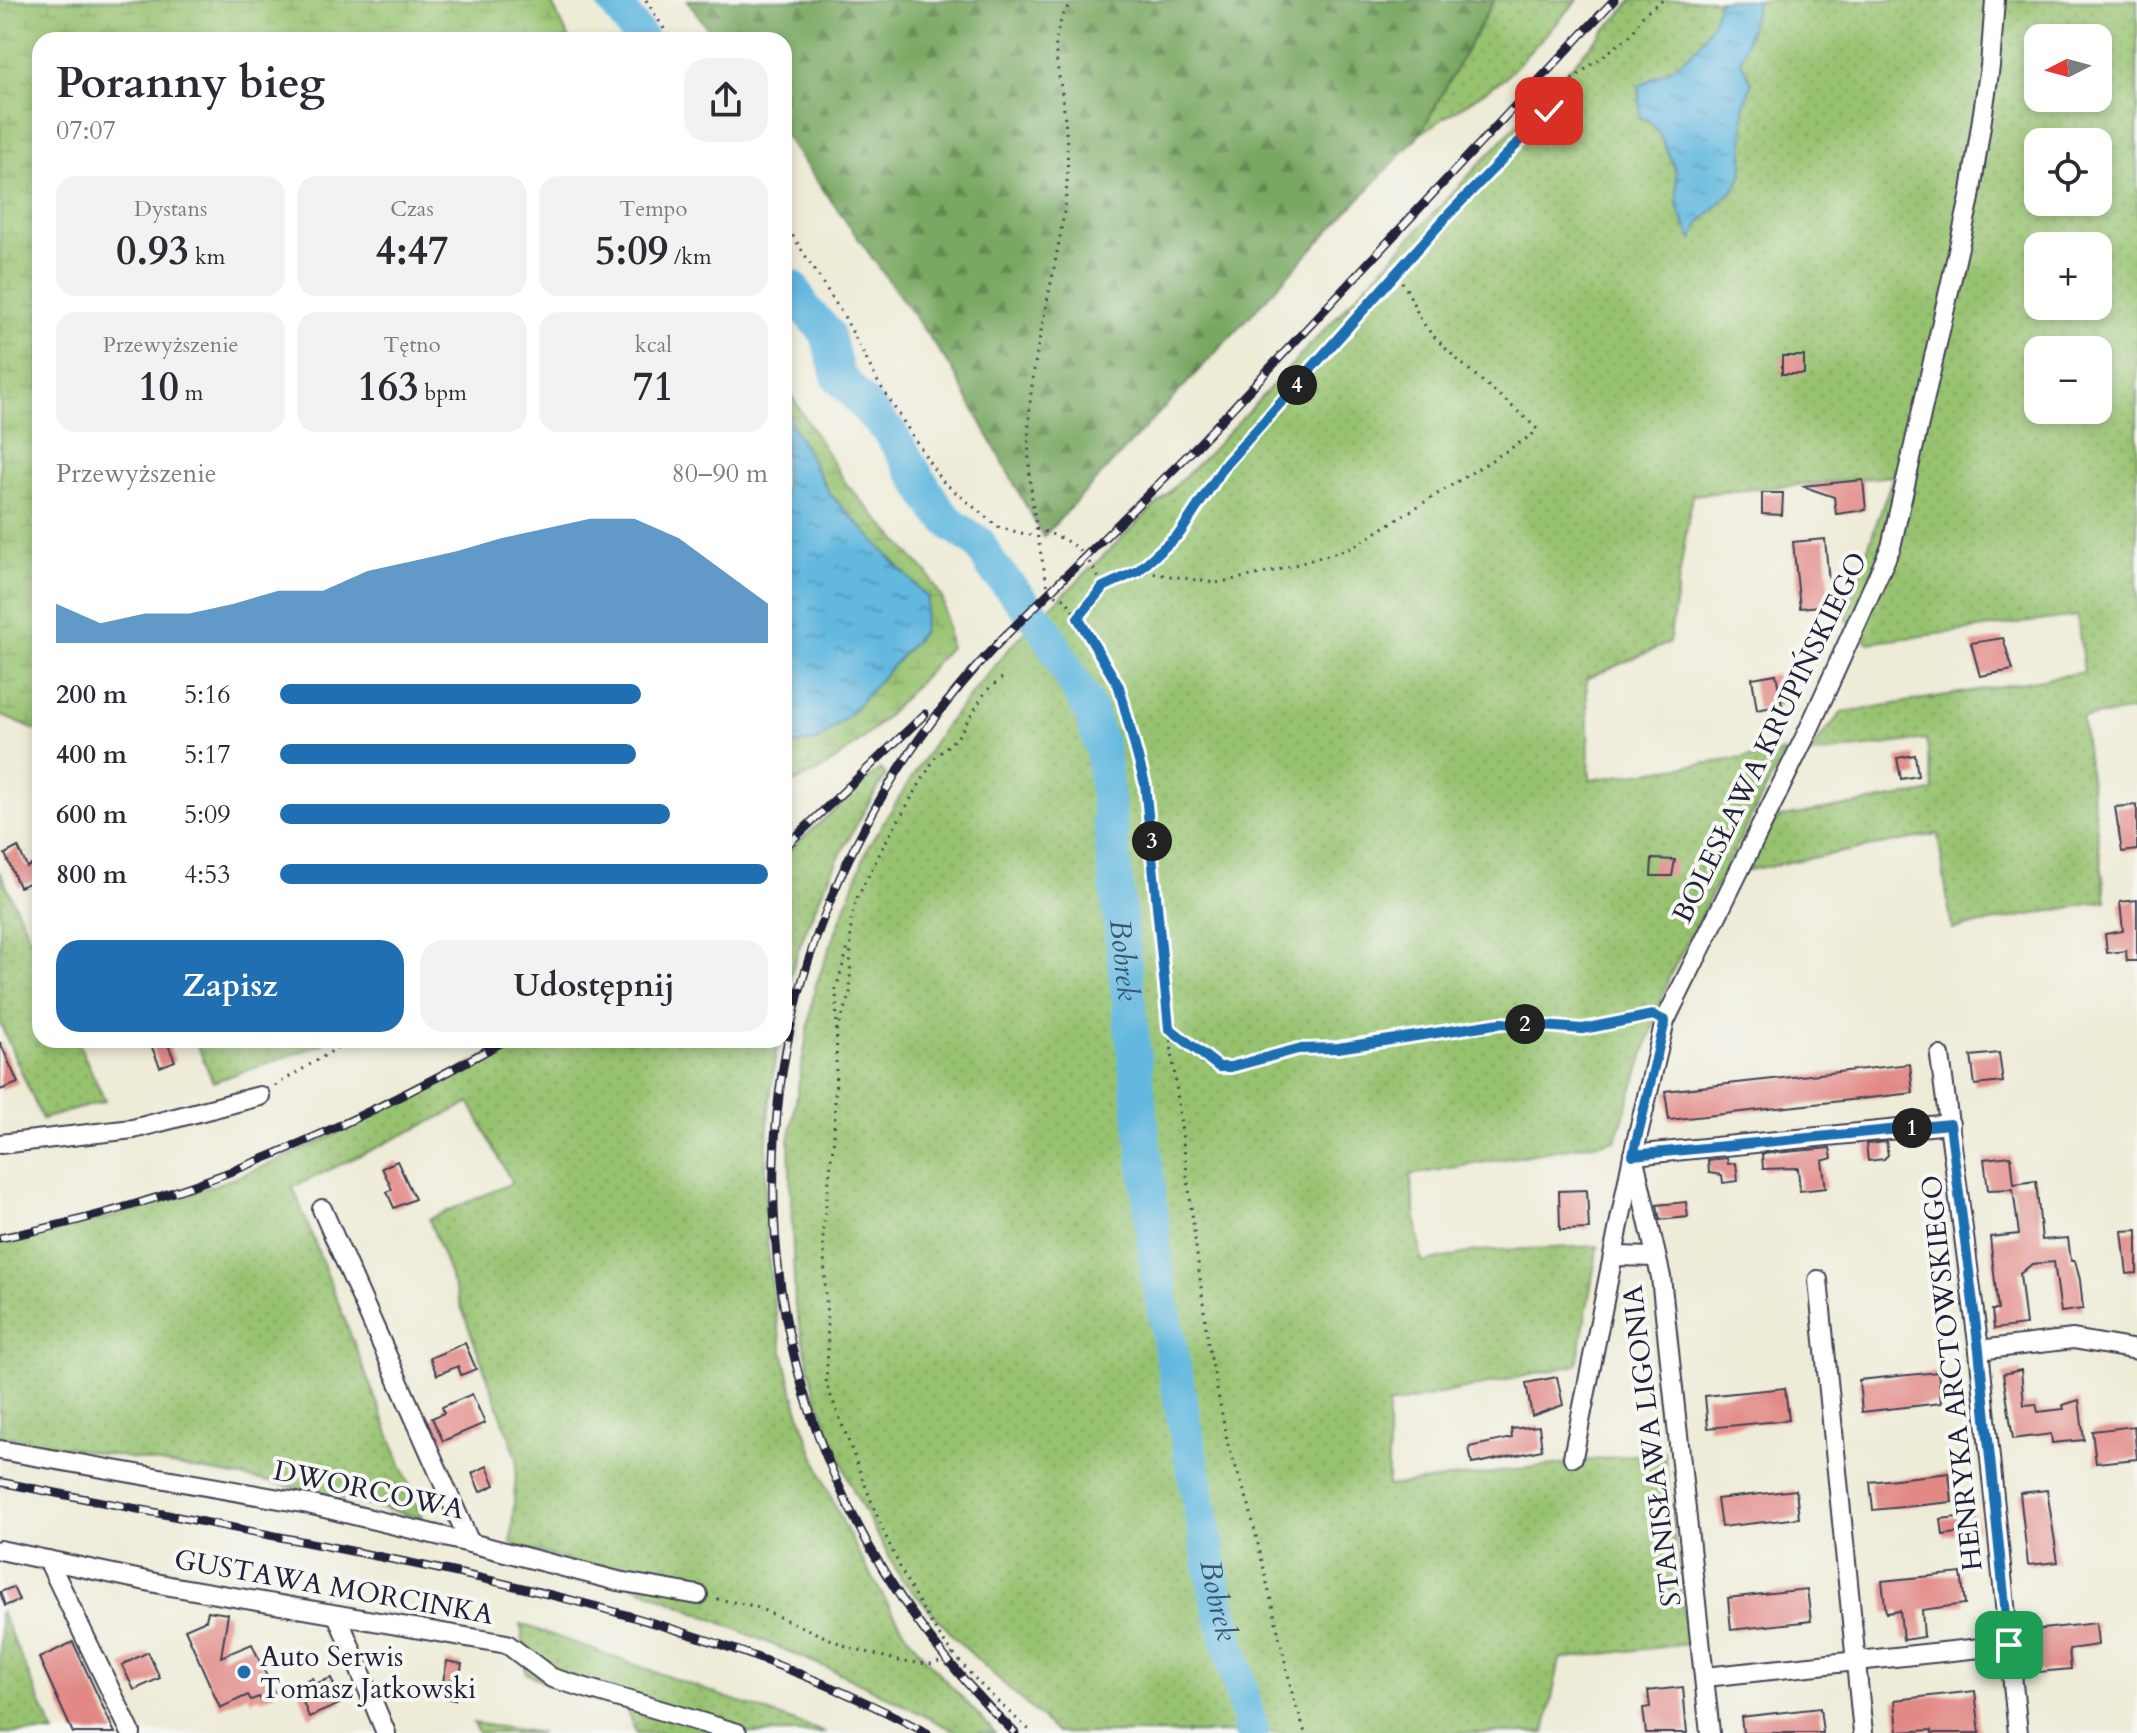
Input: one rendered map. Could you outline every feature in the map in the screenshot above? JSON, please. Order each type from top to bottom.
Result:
[{"type":"street","name":"BOLESŁAWA KRUPIŃSKIEGO","points":[[1573,1457],[1633,1155],[1665,1021],[1808,731],[1891,547],[1970,198],[1990,66],[1995,0]]},
{"type":"street","name":"HENRYKA ARCTOWSKIEGO","points":[[1940,1056],[1979,1350],[2018,1733]]},
{"type":"street","points":[[0,1144],[133,1129],[260,1096]]},
{"type":"street","points":[[1633,1155],[1950,1124]]},
{"type":"street","name":"STANISŁAWA LIGONIA","points":[[1633,1155],[1656,1257],[1710,1733]]},
{"type":"street","name":"DWORCOWA","points":[[322,1209],[470,1543]]},
{"type":"street","points":[[1614,1256],[1656,1257]]},
{"type":"street","points":[[1818,1280],[1863,1733]]},
{"type":"street","points":[[1979,1350],[2073,1339],[2137,1350]]},
{"type":"street","name":"DWORCOWA","points":[[0,1450],[308,1504],[470,1543]]},
{"type":"street","points":[[470,1543],[618,1581],[698,1595]]},
{"type":"street","name":"GUSTAWA MORCINKA","points":[[0,1550],[170,1586],[507,1644],[552,1678],[737,1733]]},
{"type":"street","points":[[48,1560],[131,1733]]},
{"type":"street","points":[[337,1615],[386,1733]]},
{"type":"street","points":[[1705,1677],[2009,1645]]},
{"type":"path","points":[[646,0],[666,32]]},
{"type":"path","points":[[1072,0],[1057,22],[1054,57],[1064,110],[1066,193],[1030,415],[1029,478],[1049,592],[1066,599],[1119,687],[1145,784],[1169,1028],[1208,1343],[1228,1445],[1249,1505],[1293,1696],[1305,1733]]},
{"type":"path","points":[[1078,618],[1103,587],[1138,571],[1180,533],[1225,465],[1448,215],[1526,137],[1549,111],[1561,88],[1632,34],[1644,13],[1663,0]]},
{"type":"path","points":[[792,235],[845,318],[878,382],[941,480],[998,527],[1037,537]]},
{"type":"path","points":[[1138,571],[1216,583],[1271,572],[1351,548],[1532,435],[1537,429],[1431,333],[1415,312],[1407,287],[1396,274]]},
{"type":"path","points":[[1036,529],[1062,537],[1087,556],[1103,587]]},
{"type":"path","points":[[1002,678],[986,691],[959,735],[935,758],[857,898],[850,940],[836,989],[834,1137],[823,1231],[828,1347],[826,1384],[862,1481],[927,1618],[1005,1709],[1033,1733]]},
{"type":"path","points":[[837,1031],[850,996],[850,940]]},
{"type":"path","points":[[1169,1028],[1219,1067],[1231,1067],[1298,1049],[1338,1048],[1501,1023],[1583,1029],[1653,1015],[1665,1021]]},
{"type":"path","points":[[260,1096],[337,1048]]},
{"type":"path","points":[[698,1595],[754,1606],[848,1647],[903,1662],[933,1664],[955,1653]]},
{"type":"green space","points":[[0,0],[550,0],[566,32],[32,32],[32,729],[0,715]]},
{"type":"green space","points":[[687,0],[1494,0],[1420,134],[1043,537],[952,369],[792,146],[792,32],[710,32]]},
{"type":"green space","points":[[1494,0],[1578,0],[1505,78],[1420,134]]},
{"type":"green space","points":[[1633,0],[2137,0],[2137,710],[2082,718],[2106,901],[1952,929],[1938,834],[1743,871],[1777,818],[1934,791],[1926,739],[1807,755],[1841,713],[2084,672],[2077,616],[1868,643],[1844,617],[1893,476],[1692,495],[1669,643],[1586,679],[1590,780],[1785,752],[1669,977],[1616,1140],[1410,1175],[1422,1263],[1476,1251],[1598,1246],[1577,1365],[1388,1405],[1388,1486],[1664,1451],[1687,1644],[1560,1659],[1545,1733],[1057,1733],[961,1644],[901,1579],[854,1492],[816,1396],[795,1306],[789,1142],[815,987],[868,847],[943,728],[1011,646],[1211,451]]},
{"type":"green space","points":[[792,397],[847,485],[928,574],[943,600],[950,647],[875,728],[832,763],[792,783]]},
{"type":"green space","points":[[880,769],[886,775],[824,887],[792,971],[792,848]]},
{"type":"green space","points":[[0,872],[32,942],[32,1048],[81,1048],[105,1101],[42,1119],[0,1023]]},
{"type":"green space","points":[[198,1048],[311,1048],[213,1082]]},
{"type":"green space","points":[[502,1048],[777,1048],[768,1120],[765,1198],[770,1273],[782,1347],[801,1419],[828,1489],[862,1559],[903,1628],[935,1669],[995,1733],[959,1733],[846,1676],[590,1567],[511,1544],[517,1458],[429,1219],[512,1183],[470,1103],[293,1187],[422,1518],[271,1482],[0,1436],[0,1242],[71,1227],[211,1186],[279,1160]]},
{"type":"green space","points":[[0,1610],[54,1733],[0,1733]]},
{"type":"green space","points":[[521,1624],[826,1733],[636,1733],[626,1709],[550,1685],[526,1673]]},
{"type":"green space","points":[[473,1723],[541,1733],[478,1733]]},
{"type":"water","points":[[1719,0],[1758,0],[1741,61],[1752,83],[1744,106],[1743,173],[1735,188],[1699,224],[1692,240],[1678,208],[1676,171],[1659,133],[1648,120],[1640,118],[1639,86],[1691,53],[1708,31]]},
{"type":"water","points":[[792,425],[830,494],[928,598],[922,633],[848,716],[817,741],[792,746]]},
{"type":"building","points":[[1782,356],[1804,356],[1804,374],[1782,374]]},
{"type":"building","points":[[1863,480],[1866,510],[1836,514],[1834,497],[1802,486]]},
{"type":"building","points":[[1762,493],[1783,493],[1782,515],[1762,514]]},
{"type":"building","points":[[1825,539],[1831,605],[1800,608],[1793,542]]},
{"type":"building","points":[[2003,638],[2013,670],[1980,676],[1971,643]]},
{"type":"building","points":[[1776,674],[1782,705],[1757,710],[1752,678]]},
{"type":"building","points":[[1915,755],[1918,776],[1901,779],[1897,758]]},
{"type":"building","points":[[2137,805],[2137,850],[2122,852],[2115,807]]},
{"type":"building","points":[[18,847],[27,867],[32,864],[32,882],[19,887],[5,854]]},
{"type":"building","points":[[1652,859],[1675,860],[1672,876],[1651,876]]},
{"type":"building","points":[[2137,900],[2137,961],[2127,961],[2126,951],[2107,953],[2105,934],[2123,931],[2120,902]]},
{"type":"building","points":[[0,1042],[18,1083],[0,1090]]},
{"type":"building","points":[[152,1048],[169,1048],[175,1061],[160,1067]]},
{"type":"building","points":[[1999,1053],[2003,1082],[1975,1085],[1971,1056]]},
{"type":"building","points":[[1910,1064],[1913,1093],[1669,1120],[1665,1091]]},
{"type":"building","points":[[1886,1142],[1888,1155],[1884,1159],[1868,1161],[1866,1144]]},
{"type":"building","points":[[1830,1148],[1832,1158],[1822,1161],[1826,1188],[1800,1191],[1798,1168],[1763,1169],[1762,1154]]},
{"type":"building","points":[[2011,1156],[2014,1184],[2036,1181],[2042,1240],[2068,1238],[2071,1261],[2075,1261],[2080,1280],[2083,1309],[2061,1312],[2054,1262],[2032,1264],[2020,1274],[2026,1325],[1994,1329],[1992,1310],[1998,1310],[1990,1237],[2019,1234],[2013,1189],[1988,1190],[1984,1159]]},
{"type":"building","points":[[1727,1158],[1728,1164],[1736,1163],[1738,1181],[1723,1183],[1722,1175],[1709,1173],[1708,1160]]},
{"type":"building","points":[[397,1161],[415,1199],[394,1208],[387,1192],[392,1189],[382,1168]]},
{"type":"building","points":[[1587,1190],[1589,1229],[1560,1230],[1559,1191]]},
{"type":"building","points":[[1686,1202],[1688,1217],[1660,1220],[1657,1205]]},
{"type":"building","points":[[2137,1230],[2137,1273],[2127,1274],[2122,1231]]},
{"type":"building","points":[[465,1343],[476,1369],[461,1375],[458,1366],[437,1375],[430,1358]]},
{"type":"building","points":[[2021,1370],[2024,1405],[2036,1404],[2038,1412],[2064,1409],[2063,1405],[2079,1400],[2084,1440],[2052,1443],[2051,1434],[2013,1439],[2003,1374]]},
{"type":"building","points":[[1938,1372],[1941,1403],[1862,1412],[1859,1380]]},
{"type":"building","points":[[1557,1377],[1563,1405],[1532,1416],[1526,1383]]},
{"type":"building","points":[[1785,1388],[1789,1420],[1708,1428],[1705,1396]]},
{"type":"building","points":[[472,1394],[485,1423],[443,1441],[432,1418],[444,1413],[442,1407]]},
{"type":"building","points":[[1539,1426],[1542,1450],[1472,1464],[1469,1447],[1512,1438],[1511,1429]]},
{"type":"building","points":[[2134,1426],[2137,1459],[2096,1463],[2092,1431]]},
{"type":"building","points":[[487,1466],[495,1485],[480,1492],[472,1473]]},
{"type":"building","points":[[1949,1473],[1952,1502],[1873,1510],[1870,1482]]},
{"type":"building","points":[[1796,1490],[1799,1518],[1721,1527],[1717,1499]]},
{"type":"building","points":[[2047,1490],[2058,1562],[2028,1565],[2020,1493]]},
{"type":"building","points":[[1975,1515],[1977,1530],[1943,1535],[1941,1519]]},
{"type":"building","points":[[1961,1573],[1965,1604],[1922,1610],[1924,1637],[1903,1640],[1900,1611],[1886,1613],[1882,1581]]},
{"type":"building","points":[[13,1587],[19,1600],[5,1606],[0,1592]]},
{"type":"building","points":[[1807,1589],[1811,1621],[1731,1630],[1728,1598]]},
{"type":"building","points":[[208,1611],[228,1614],[221,1657],[252,1644],[275,1694],[261,1700],[259,1697],[251,1700],[248,1695],[220,1708],[185,1629],[206,1620]]},
{"type":"building","points":[[2096,1623],[2098,1645],[2069,1649],[2071,1669],[2039,1672],[2034,1630]]},
{"type":"building","points":[[73,1642],[115,1733],[73,1733],[39,1658]]},
{"type":"building","points":[[148,1652],[160,1678],[134,1690],[122,1665]]},
{"type":"building","points":[[447,1661],[462,1664],[455,1700],[440,1697]]},
{"type":"building","points":[[312,1678],[315,1684],[331,1678],[342,1703],[309,1717],[296,1684]]},
{"type":"building","points":[[1683,1687],[1687,1733],[1646,1733],[1643,1708],[1650,1707],[1648,1691]]},
{"type":"building","points":[[1975,1691],[1980,1733],[1932,1733],[1932,1730],[1898,1732],[1895,1700]]},
{"type":"building","points":[[1820,1708],[1823,1733],[1743,1733],[1741,1717]]},
{"type":"waterway","name":"Bobrek","points":[[613,0],[636,32]]},
{"type":"waterway","name":"Bobrek","points":[[792,287],[805,309],[827,333],[838,376],[891,434],[938,510],[954,526],[979,543],[992,566],[1043,626],[1090,711],[1102,749],[1158,1280],[1217,1598],[1252,1733]]},
{"type":"railway","points":[[1000,641],[1198,445],[1614,0]]},
{"type":"railway","points":[[792,1026],[832,896],[905,760],[1007,634]]},
{"type":"railway","points":[[792,840],[925,714]]},
{"type":"railway","points":[[0,1238],[135,1204],[261,1160],[384,1105],[491,1048]]},
{"type":"railway","points":[[787,1048],[774,1186],[789,1332],[834,1475],[909,1610],[1015,1733]]},
{"type":"railway","points":[[0,1482],[477,1577],[632,1616],[782,1667],[927,1733]]},
{"type":"place","name":"Auto Serwis Tomasz Jatkowski","points":[[244,1672]]},
{"type":"route","points":[[1549,111],[1448,215],[1225,465],[1180,533],[1138,571],[1103,587],[1078,618],[1119,687],[1145,784],[1159,901],[1169,1028],[1219,1067],[1231,1067],[1298,1049],[1338,1048],[1501,1023],[1583,1029],[1653,1015],[1665,1021],[1633,1155],[1950,1124],[1979,1350],[2009,1645]]}]
